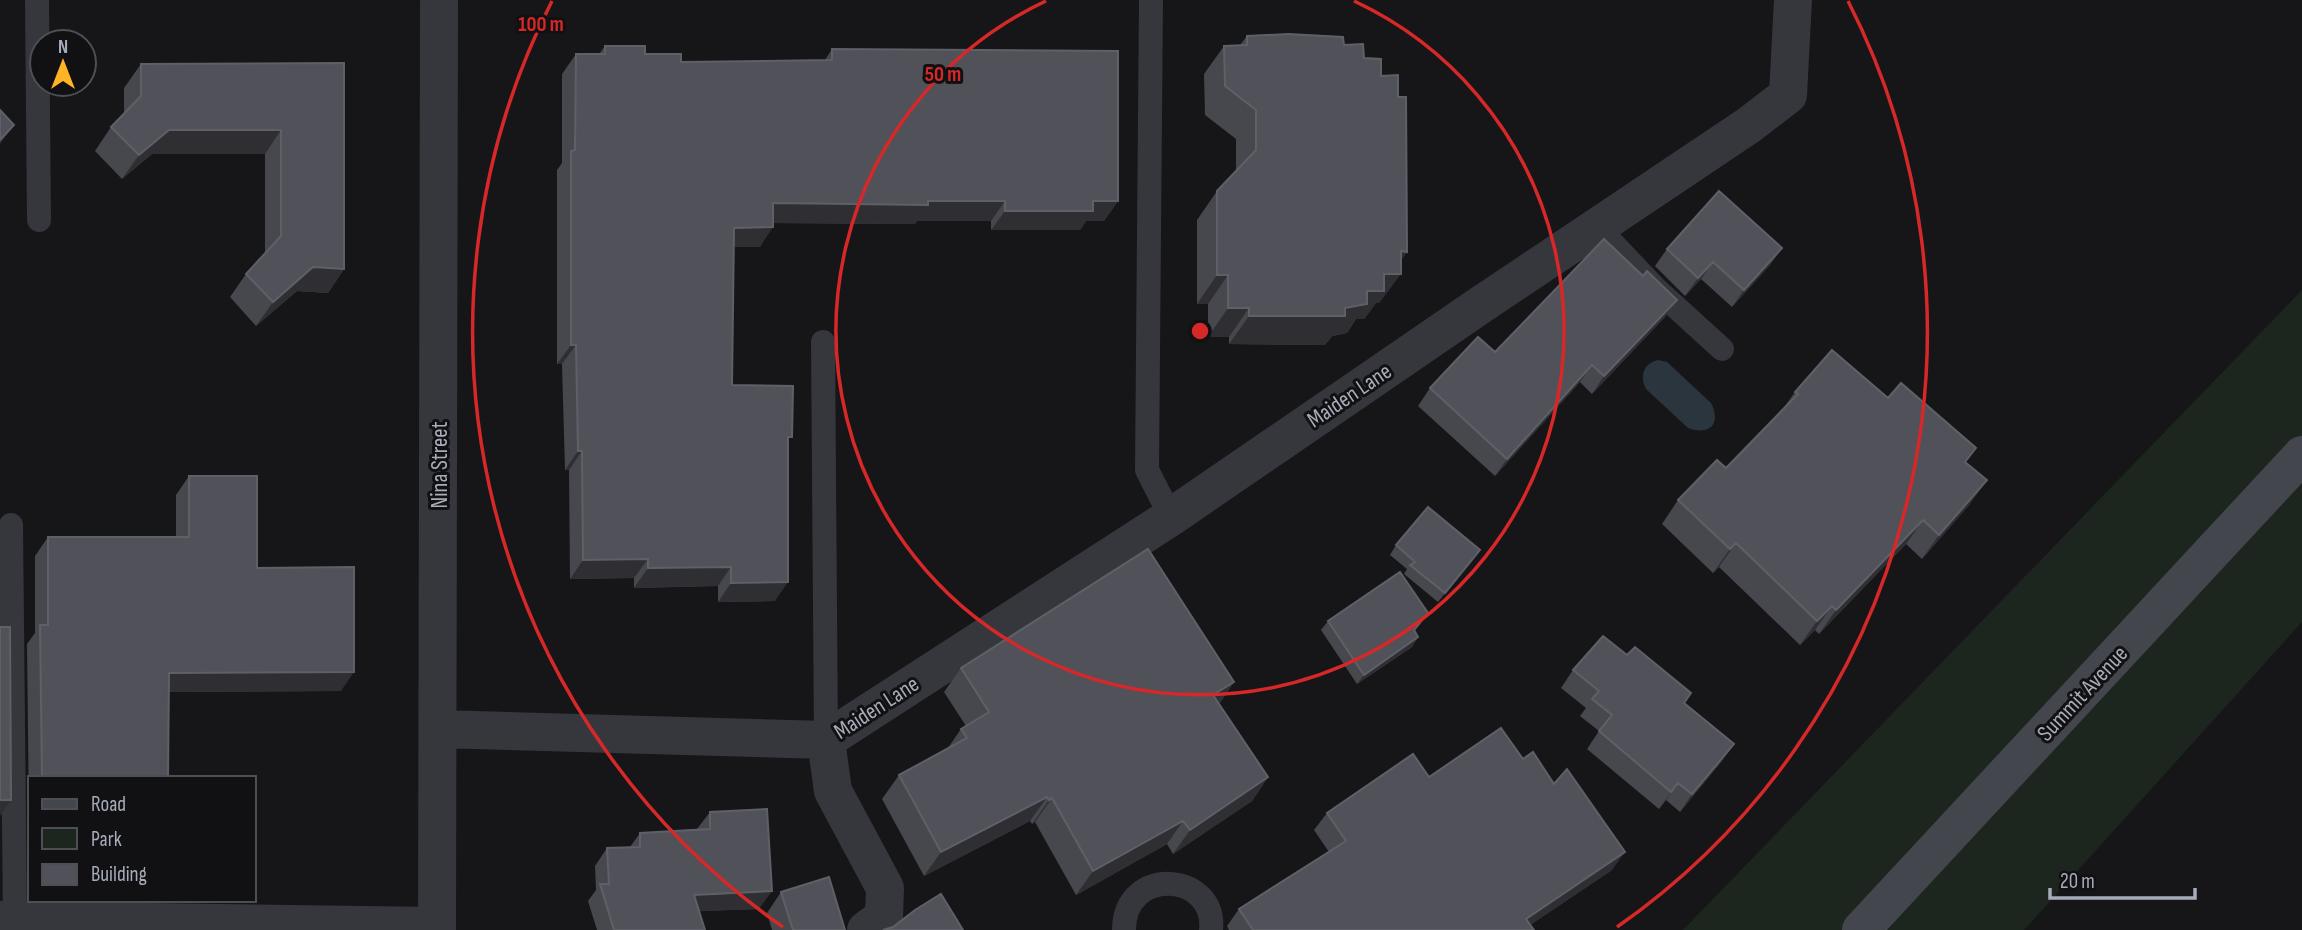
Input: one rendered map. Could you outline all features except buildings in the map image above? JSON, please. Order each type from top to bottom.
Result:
[{"type":"street","name":"Nina Street","points":[[437,928],[439,0]]},
{"type":"street","name":"Maiden Lane","points":[[438,729],[826,740],[1171,517],[1749,125],[1788,95],[1793,0]]},
{"type":"street","name":"Summit Avenue","points":[[1861,930],[2302,455]]},
{"type":"street","name":"Maiden Lane","points":[[826,740],[833,791],[885,888],[884,917],[866,930]]},
{"type":"street","points":[[7,921],[437,928]]},
{"type":"lane","points":[[37,0],[39,220]]},
{"type":"lane","points":[[1151,0],[1147,470],[1171,517]]},
{"type":"lane","points":[[1597,227],[1655,288],[1722,349]]},
{"type":"lane","points":[[823,342],[826,740]]},
{"type":"lane","points":[[7,921],[11,525]]},
{"type":"lane","points":[[1124,930],[1124,918],[1139,893],[1151,886],[1165,883],[1191,889],[1202,899],[1209,911],[1211,930]]},
{"type":"green space","points":[[2302,290],[2302,622],[2024,930],[1683,930]]},
{"type":"shaded area","points":[[1658,360],[1667,362],[1711,403],[1715,417],[1712,426],[1702,430],[1688,428],[1646,389],[1644,371],[1649,364]]}]
